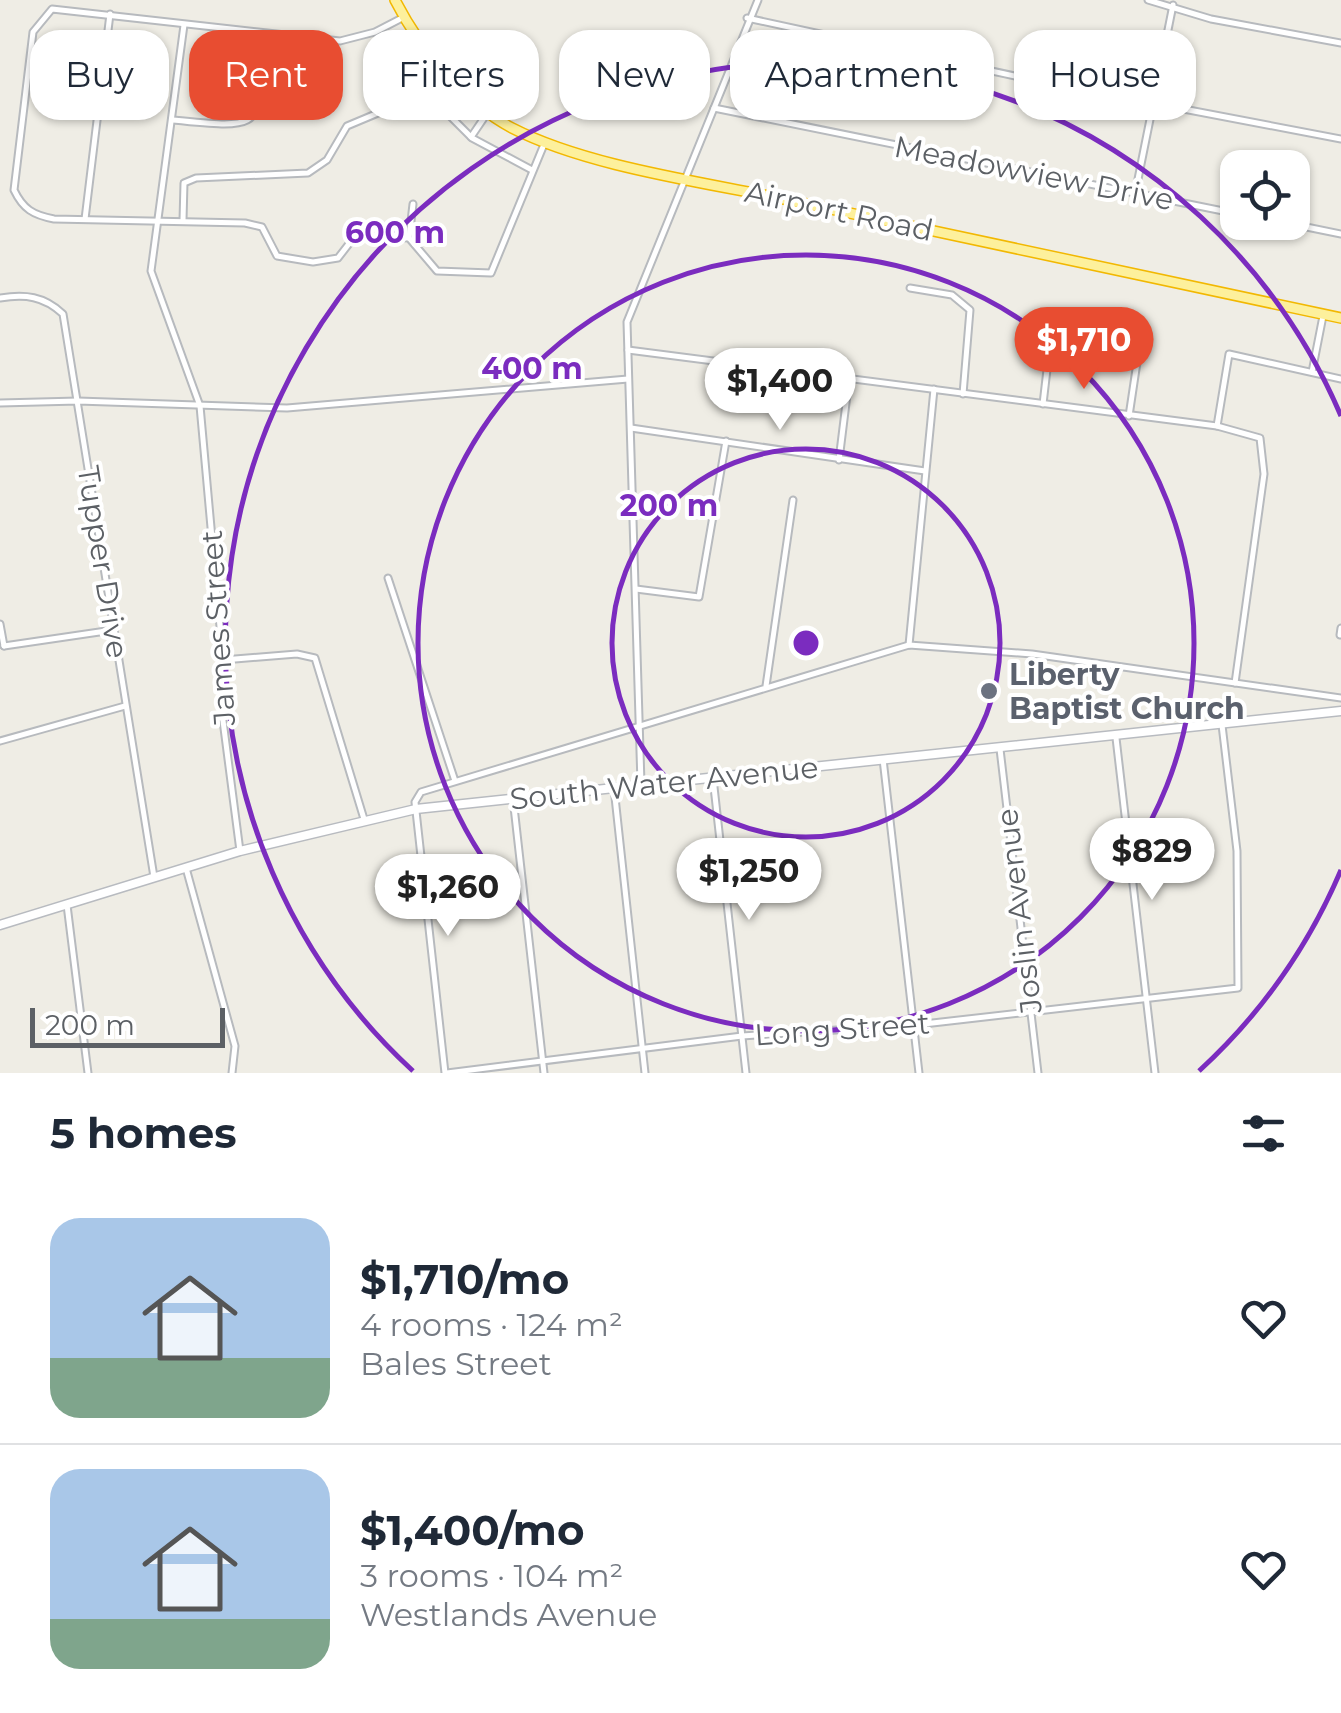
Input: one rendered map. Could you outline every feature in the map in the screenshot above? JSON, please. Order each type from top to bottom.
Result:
[{"type":"highway","name":"Airport Road","points":[[396,0],[414,30]]},
{"type":"highway","name":"Airport Road","points":[[503,120],[546,142],[683,177],[1341,318]]},
{"type":"main road","name":"South Water Avenue","points":[[0,925],[240,850],[416,810],[1341,711]]},
{"type":"street","points":[[641,784],[628,379],[632,304],[747,18],[758,0]]},
{"type":"street","points":[[1148,0],[1174,4],[1211,19],[1341,42]]},
{"type":"street","points":[[1169,30],[1174,4]]},
{"type":"street","points":[[223,30],[52,9],[33,32],[14,190],[21,205],[35,215],[262,227],[277,256],[313,262],[338,258],[355,236],[409,238]]},
{"type":"street","points":[[85,219],[110,14]]},
{"type":"street","points":[[343,40],[374,32],[404,16]]},
{"type":"street","points":[[747,18],[1014,74]]},
{"type":"street","name":"James Street","points":[[184,25],[158,220],[154,282],[200,406],[223,660],[222,713],[240,850]]},
{"type":"street","points":[[183,221],[184,183],[196,178],[308,173],[327,160],[347,126],[408,100],[430,96],[472,137],[532,170]]},
{"type":"street","name":"Meadowview Drive","points":[[714,108],[1220,211]]},
{"type":"street","points":[[1196,112],[1341,139]]},
{"type":"street","points":[[172,120],[250,120]]},
{"type":"street","points":[[472,137],[483,120]]},
{"type":"street","points":[[1135,194],[1151,120]]},
{"type":"street","points":[[413,204],[409,238],[427,264],[437,271],[490,273],[546,142]]},
{"type":"street","points":[[1310,228],[1341,234]]},
{"type":"street","points":[[910,288],[952,295],[970,310],[963,394]]},
{"type":"street","name":"Tupper Drive","points":[[0,298],[23,295],[50,302],[63,314],[154,878]]},
{"type":"street","points":[[1312,372],[1323,314]]},
{"type":"street","points":[[1043,404],[1053,318]]},
{"type":"street","points":[[1129,416],[1142,329]]},
{"type":"street","points":[[628,350],[1217,426],[1260,438],[1264,446],[1234,683]]},
{"type":"street","points":[[1217,426],[1228,354],[1341,379]]},
{"type":"street","points":[[0,403],[78,400],[313,406],[628,379]]},
{"type":"street","points":[[840,460],[848,379]]},
{"type":"street","points":[[908,644],[934,389]]},
{"type":"street","points":[[630,428],[925,470]]},
{"type":"street","points":[[635,589],[699,597],[726,442]]},
{"type":"street","points":[[766,686],[793,500]]},
{"type":"street","points":[[388,578],[455,781]]},
{"type":"street","points":[[0,624],[2,649],[114,630]]},
{"type":"street","points":[[446,1073],[416,810],[421,792],[908,644],[1032,654],[1341,698]]},
{"type":"street","points":[[223,660],[297,654],[315,658],[364,819]]},
{"type":"street","points":[[0,741],[125,706]]},
{"type":"street","name":"Long Street","points":[[446,1073],[742,1036],[915,1026],[1031,1009],[1238,988],[1236,850],[1222,722]]},
{"type":"street","points":[[1116,738],[1144,998],[1156,1073]]},
{"type":"street","name":"Joslin Avenue","points":[[1000,750],[1038,1073]]},
{"type":"street","points":[[883,759],[918,1073]]},
{"type":"street","points":[[713,778],[746,1073]]},
{"type":"street","points":[[614,787],[645,1073]]},
{"type":"street","points":[[513,798],[544,1073]]},
{"type":"street","points":[[186,867],[234,1046],[232,1073]]},
{"type":"street","points":[[66,905],[88,1073]]},
{"type":"place","name":"Liberty Baptist Church","points":[[989,691]]}]
